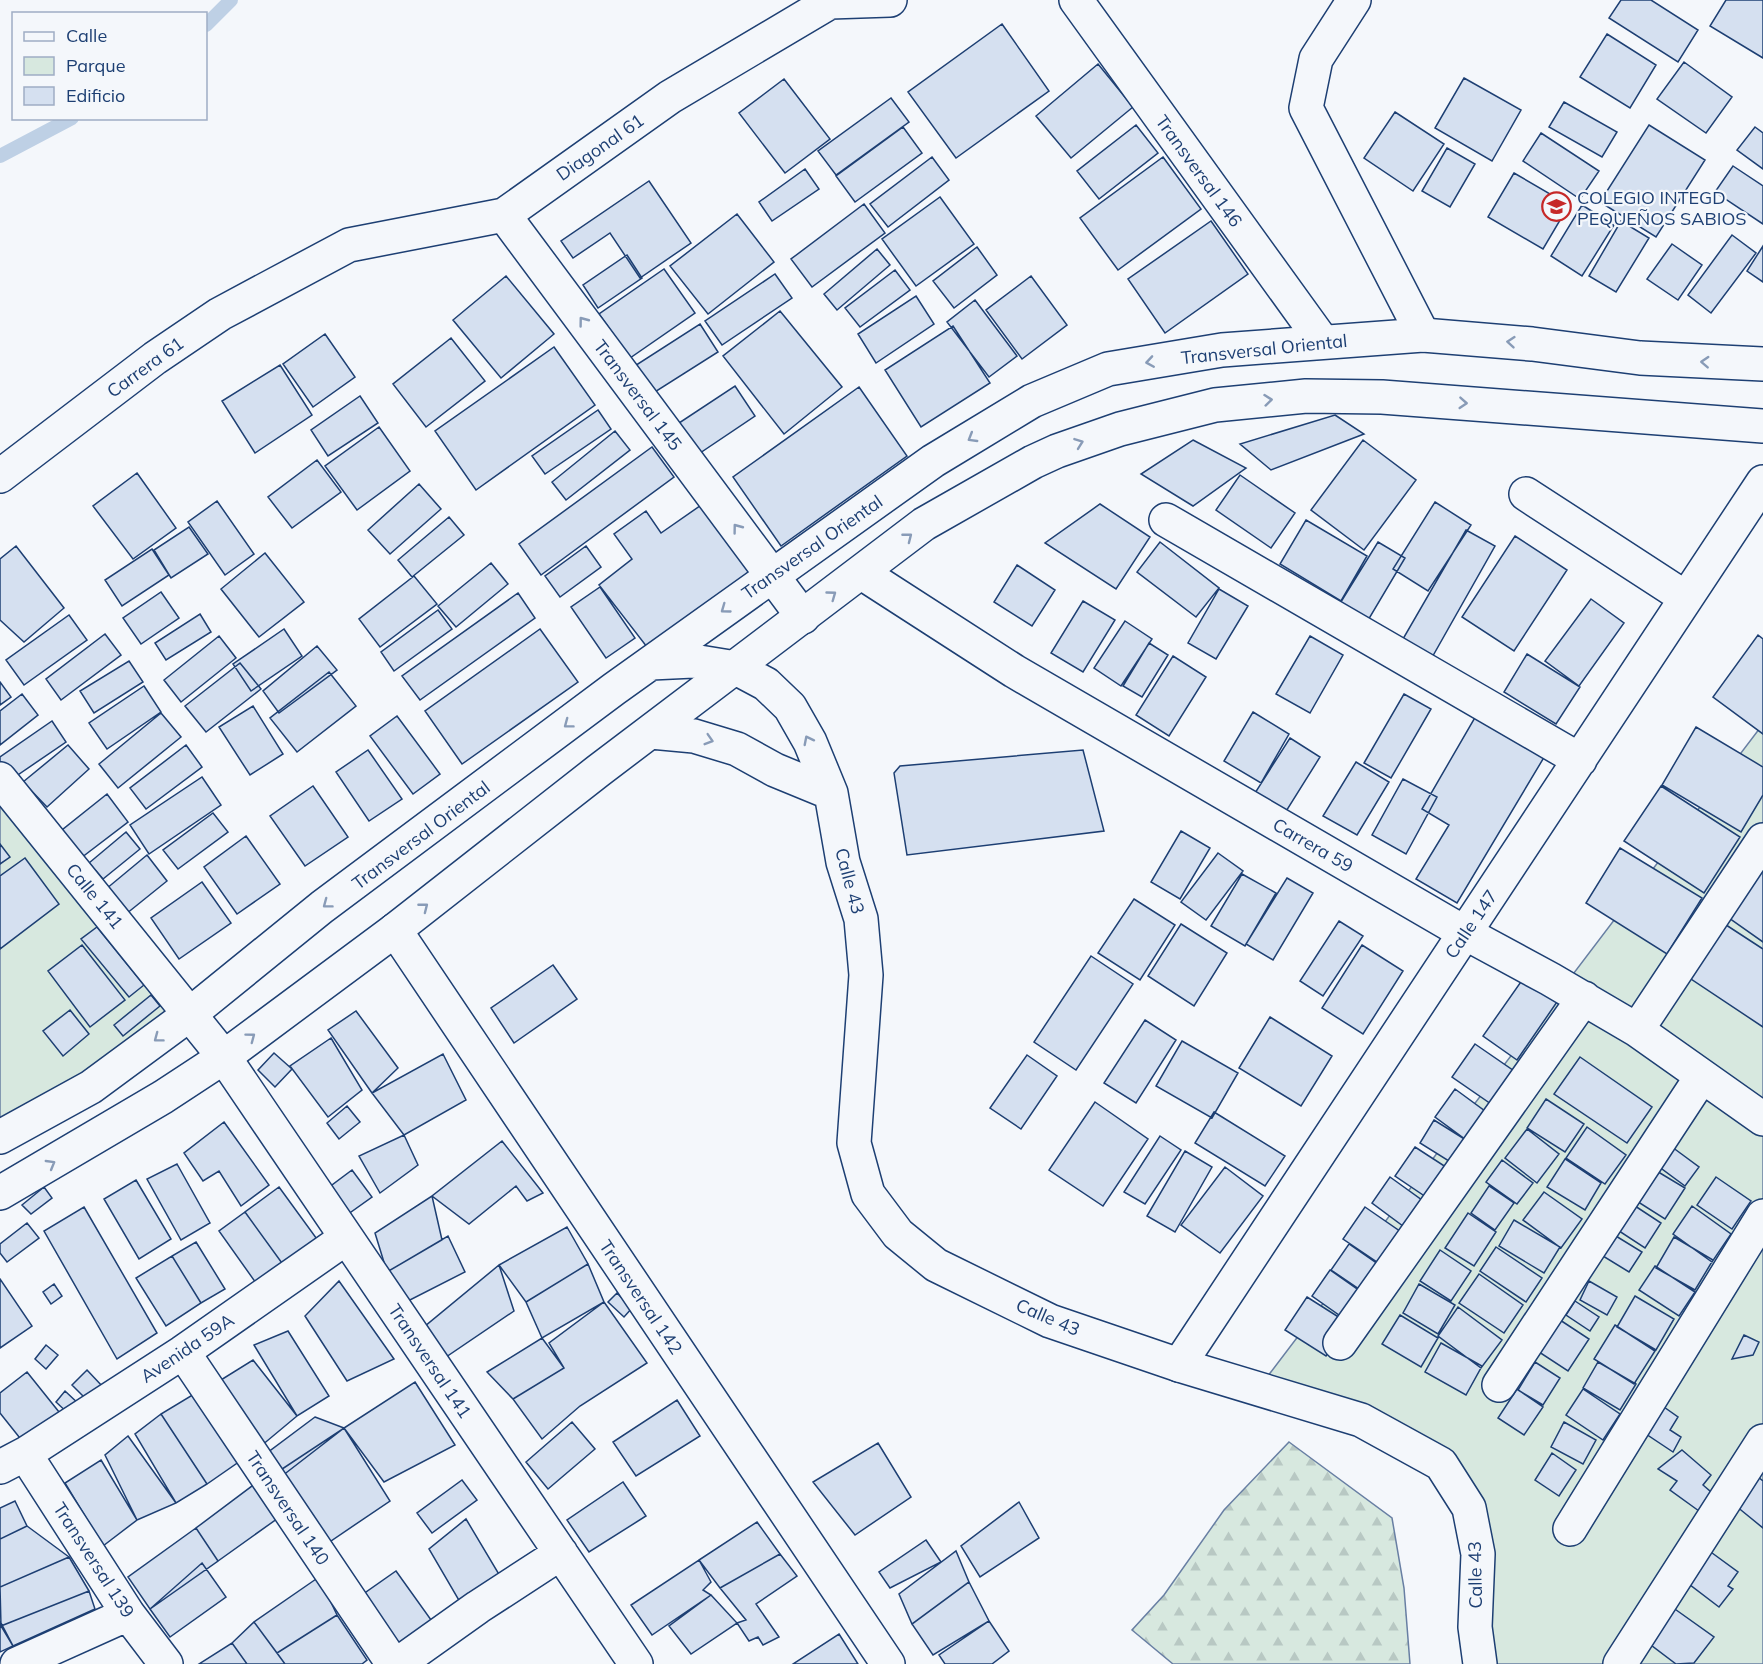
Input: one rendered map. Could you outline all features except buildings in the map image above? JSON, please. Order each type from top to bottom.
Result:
[{"type":"street","name":"Diagonal 61","points":[[299,273],[349,245],[504,215],[670,97],[830,2],[890,0]]},
{"type":"street","name":"Transversal 146","points":[[1076,0],[1322,341]]},
{"type":"street","points":[[1353,0],[1316,59],[1306,108],[1424,335]]},
{"type":"street","name":"Transversal 145","points":[[504,215],[803,616]]},
{"type":"street","name":"Carrera 61","points":[[0,476],[155,358],[201,326],[299,273]]},
{"type":"street","name":"Transversal Oriental","points":[[0,1137],[91,1087],[190,1014],[322,907],[651,663],[933,461],[1032,401],[1108,369],[1222,350],[1424,335],[1532,344],[1640,358],[1763,364]]},
{"type":"street","points":[[0,1192],[163,1097],[224,1057],[394,930],[924,524],[1033,462],[1120,429],[1215,405],[1306,396],[1382,397],[1763,426]]},
{"type":"street","name":"Calle 147","points":[[1179,1365],[1763,482]]},
{"type":"street","points":[[1526,495],[1686,598]]},
{"type":"street","points":[[1166,520],[1580,760]]},
{"type":"street","name":"Carrera 59","points":[[862,573],[1024,677],[1465,933],[1638,1030],[1763,1119]]},
{"type":"street","name":"Calle 43","points":[[651,663],[693,661],[736,668],[766,684],[790,707],[810,742],[831,794],[843,862],[862,930],[866,975],[854,1143],[868,1194],[898,1234],[936,1264],[1050,1321],[1179,1365],[1361,1420],[1441,1464],[1469,1508],[1478,1554],[1475,1627],[1479,1664]]},
{"type":"street","points":[[651,732],[694,736],[737,748],[776,770],[831,794]]},
{"type":"street","name":"Calle 141","points":[[0,779],[224,1057]]},
{"type":"street","points":[[1638,1030],[1763,840]]},
{"type":"street","name":"Transversal 142","points":[[394,930],[888,1664]]},
{"type":"street","points":[[1340,1343],[1584,998]]},
{"type":"street","name":"Transversal 141","points":[[224,1057],[636,1664]]},
{"type":"street","points":[[1499,1385],[1702,1076]]},
{"type":"street","points":[[1570,1529],[1763,1216]]},
{"type":"street","name":"Avenida 59A","points":[[13,1460],[183,1352],[346,1238]]},
{"type":"street","name":"Transversal 140","points":[[183,1352],[393,1664]]},
{"type":"street","points":[[1620,1664],[1763,1441]]},
{"type":"street","name":"Transversal 139","points":[[13,1460],[166,1664]]},
{"type":"street","points":[[398,1664],[478,1607],[561,1553]]},
{"type":"street","points":[[17,1664],[128,1614]]},
{"type":"green space","points":[[1763,724],[1763,1664],[1465,1664],[1462,1556],[1453,1510],[1435,1467],[1255,1393]]},
{"type":"green space","points":[[0,758],[180,1011],[0,1127]]},
{"type":"green space","points":[[1289,1442],[1392,1518],[1404,1588],[1410,1664],[1173,1664],[1132,1630],[1164,1595],[1224,1510]]},
{"type":"waterway","points":[[207,24],[231,0]]},
{"type":"waterway","points":[[0,156],[68,120]]},
{"type":"place","name":"COLEGIO INTEGD PEQUEÑOS SABIOS","points":[[1556,207]]}]
